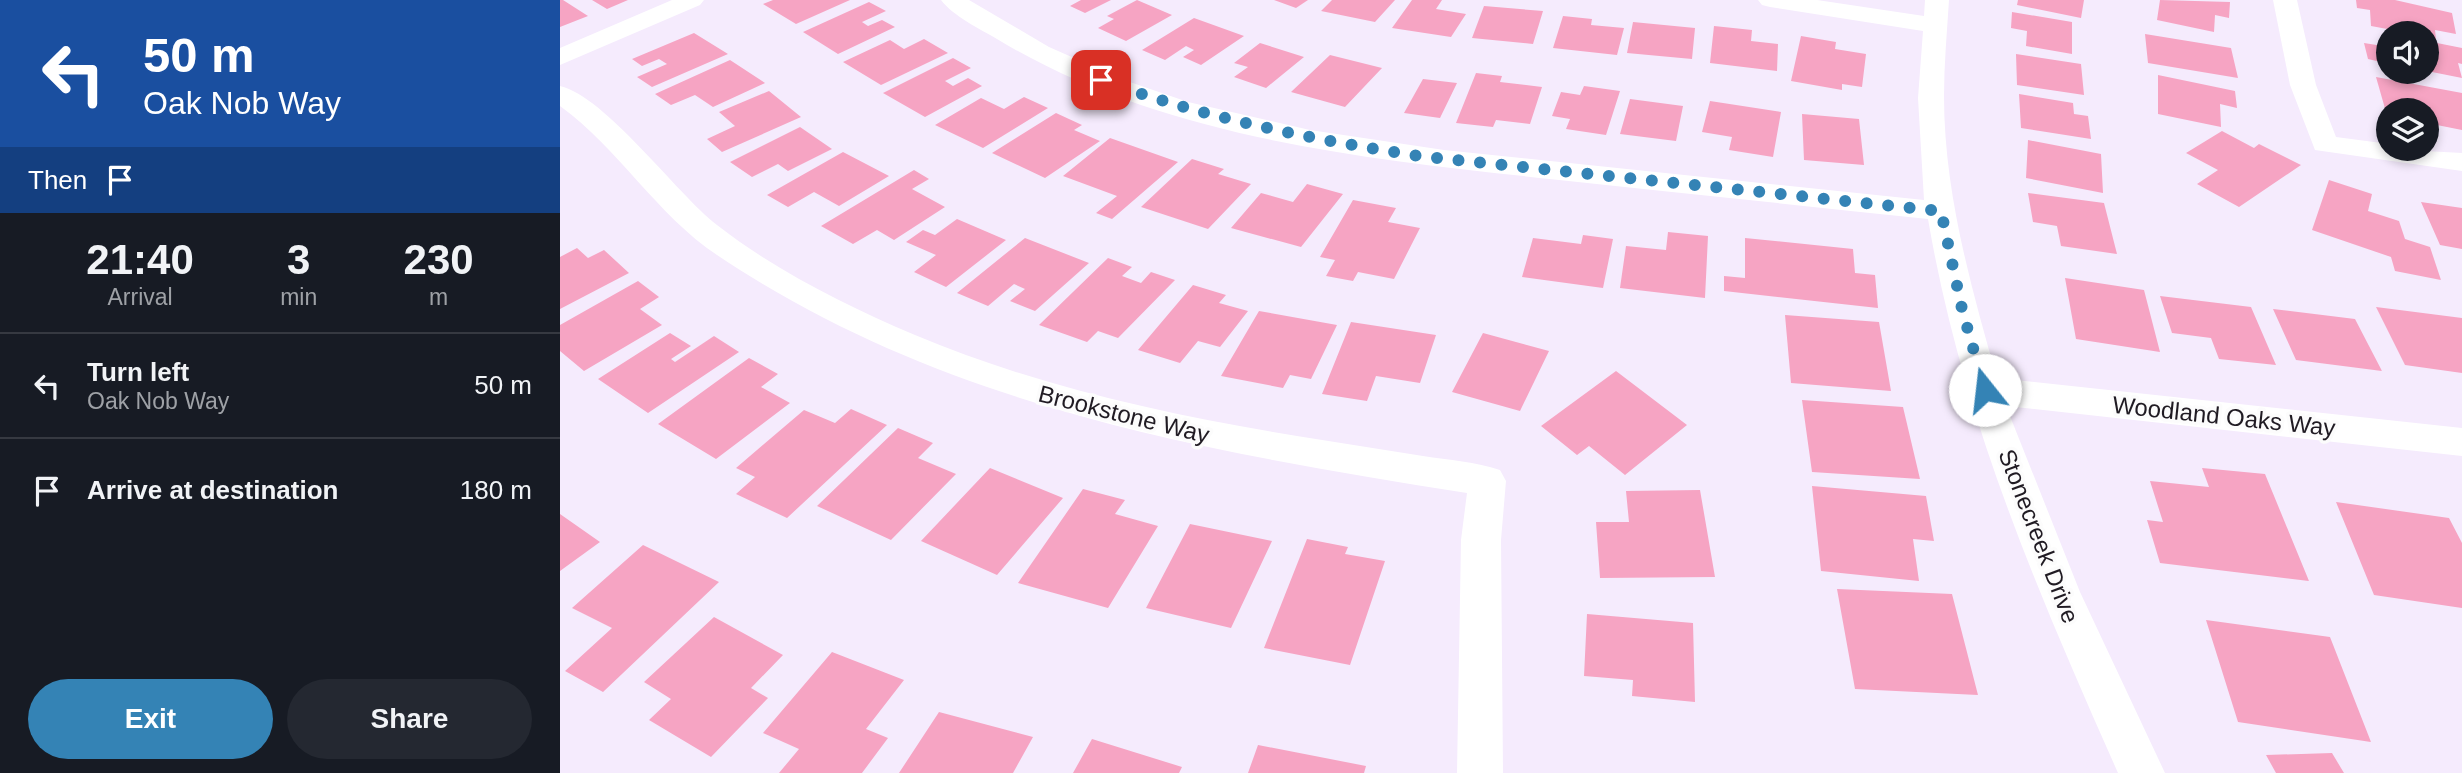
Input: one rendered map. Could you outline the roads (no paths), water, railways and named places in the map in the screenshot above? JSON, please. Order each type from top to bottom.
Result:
[{"type":"street","points":[[560,57],[692,0]]},
{"type":"street","points":[[953,0],[1012,37],[1101,80],[1213,117],[1312,140],[1419,156],[1941,211]]},
{"type":"street","points":[[1770,0],[1935,13]]},
{"type":"street","points":[[2285,0],[2300,74],[2325,144],[2462,162]]},
{"type":"street","name":"Stonecreek Drive","points":[[1935,13],[1929,93],[1941,211],[1962,309],[1985,390],[2021,494],[2079,639],[2142,773]]},
{"type":"street","name":"Brookstone Way","points":[[560,93],[610,134],[674,204],[724,246],[803,297],[880,335],[1018,387],[1178,430],[1487,481],[1481,540],[1480,773]]},
{"type":"street","name":"Woodland Oaks Way","points":[[1985,390],[2462,442]]}]
